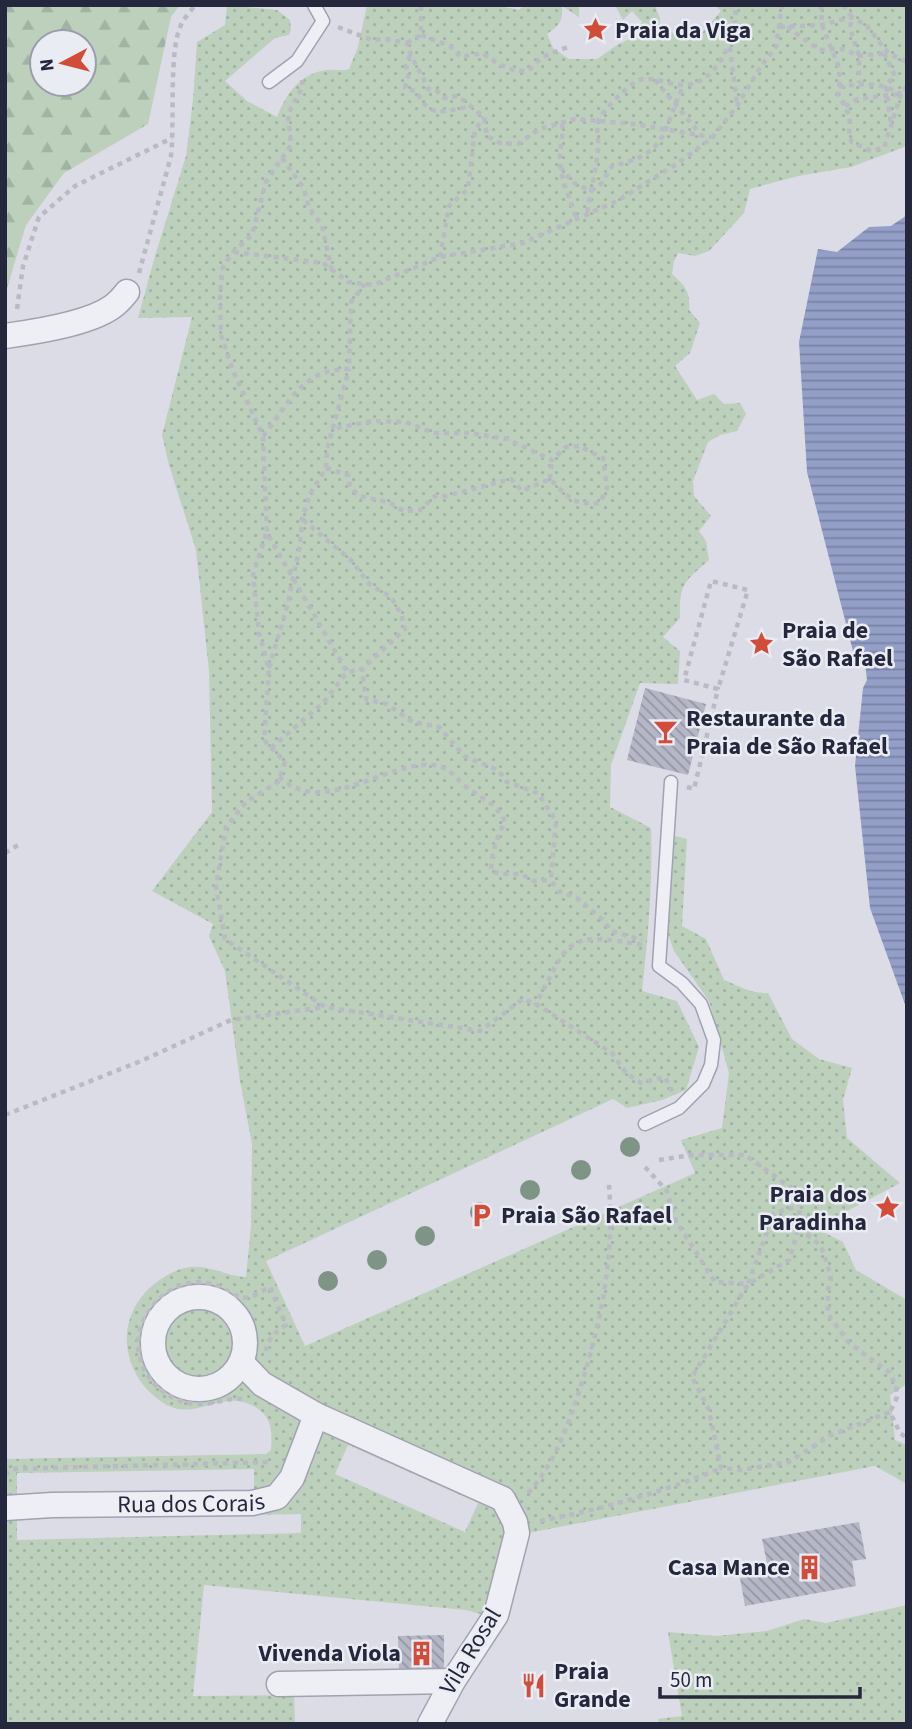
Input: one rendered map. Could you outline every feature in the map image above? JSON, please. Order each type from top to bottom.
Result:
[{"type":"street","points":[[9,336],[91,317],[112,307],[127,292]]},
{"type":"street","points":[[242,1363],[262,1384],[316,1415],[514,1498]]},
{"type":"street","name":"Rua dos Corais","points":[[5,1508],[253,1503],[277,1497],[292,1478],[316,1415]]},
{"type":"street","name":"Vila Rosal","points":[[430,1724],[453,1681],[496,1615],[514,1552],[517,1532],[514,1498]]},
{"type":"street","points":[[279,1684],[453,1681]]},
{"type":"lane","points":[[269,82],[297,61],[323,21],[314,5]]},
{"type":"lane","points":[[645,1124],[680,1108],[703,1084],[711,1065],[715,1041],[701,1004],[682,983],[659,967],[671,782]]},
{"type":"path","points":[[127,292],[141,269],[173,138],[175,53],[180,25],[195,5]]},
{"type":"path","points":[[421,5],[421,35]]},
{"type":"path","points":[[735,5],[737,18],[730,46],[737,106]]},
{"type":"path","points":[[233,252],[323,263],[348,282],[373,285],[440,257],[523,243],[617,201],[712,138],[776,47],[782,5]]},
{"type":"path","points":[[821,5],[822,25],[838,65],[838,94],[850,116],[849,136],[852,142],[871,151],[884,148],[901,94],[907,86]]},
{"type":"path","points":[[843,5],[852,17],[867,26],[886,53],[895,76],[886,85],[892,126]]},
{"type":"path","points":[[780,27],[822,25],[852,17]]},
{"type":"path","points":[[852,17],[850,29],[859,56],[859,83]]},
{"type":"path","points":[[323,21],[372,40],[385,39],[407,43],[421,35]]},
{"type":"path","points":[[788,26],[796,35],[808,40],[819,50],[843,49],[859,56],[886,53],[907,62]]},
{"type":"path","points":[[421,35],[450,46],[461,57],[483,53],[497,64],[515,71],[528,71],[542,57],[568,47]]},
{"type":"path","points":[[407,43],[410,55],[421,71],[428,89],[437,91],[444,98],[458,96],[484,117]]},
{"type":"path","points":[[587,213],[598,148],[598,121],[629,86],[638,80],[653,79],[684,85],[705,79],[730,46]]},
{"type":"path","points":[[410,55],[406,66],[409,73],[405,88],[417,92],[423,105],[434,112],[469,107]]},
{"type":"path","points":[[269,669],[259,633],[253,575],[267,533],[263,436],[233,371],[222,335],[220,295],[223,267],[233,252],[252,235],[266,182],[291,145],[288,114],[303,86],[297,61]]},
{"type":"path","points":[[653,79],[701,136]]},
{"type":"path","points":[[839,87],[859,83],[886,85],[901,94]]},
{"type":"path","points":[[591,191],[601,184],[612,166],[650,153],[666,130],[674,104],[684,85]]},
{"type":"path","points":[[845,106],[858,99],[901,94]]},
{"type":"path","points":[[484,117],[486,136],[500,143],[518,144],[539,129],[575,120],[634,124],[712,138]]},
{"type":"path","points":[[440,257],[449,206],[468,189],[475,130],[484,117]]},
{"type":"path","points":[[562,124],[560,167],[576,218]]},
{"type":"path","points":[[9,336],[23,266],[39,217],[75,186],[173,138]]},
{"type":"path","points":[[282,158],[303,187],[309,207],[322,226],[332,272]]},
{"type":"path","points":[[560,167],[574,183],[591,191]]},
{"type":"path","points":[[325,1007],[225,939],[215,886],[226,827],[246,802],[278,782],[285,762],[264,740],[269,669],[279,640],[300,545],[302,519],[310,494],[326,468],[327,449],[349,369],[351,302],[365,284]]},
{"type":"path","points":[[263,436],[304,382],[330,369],[349,369]]},
{"type":"path","points":[[332,429],[372,421],[405,422],[434,433],[470,433],[507,439],[552,460]]},
{"type":"path","points":[[579,446],[603,458],[607,488],[600,503],[582,505],[566,495],[550,479],[552,460],[566,447],[579,446]]},
{"type":"path","points":[[326,468],[348,475],[349,488],[360,496],[388,502],[404,511],[420,510],[435,496],[446,496],[481,485],[511,479],[522,491],[550,479]]},
{"type":"path","points":[[271,748],[324,702],[347,673],[362,669],[405,629],[401,614],[391,597],[369,584],[351,560],[302,519]]},
{"type":"path","points":[[267,533],[347,673]]},
{"type":"path","points":[[671,782],[694,789],[718,689],[748,590],[711,581],[684,680],[718,689]]},
{"type":"path","points":[[362,669],[366,699],[386,705],[413,722],[439,727],[464,756],[498,770],[507,782],[538,793],[555,821],[551,880],[558,891],[577,898],[604,921],[611,931],[660,945]]},
{"type":"path","points":[[279,777],[298,789],[321,792],[355,785],[408,766],[445,768],[465,786],[500,809],[505,822],[492,852],[491,871],[521,874],[534,881],[551,880]]},
{"type":"path","points":[[5,853],[18,845]]},
{"type":"path","points":[[536,1004],[562,953],[578,940],[602,938],[660,945]]},
{"type":"path","points":[[5,1115],[141,1061],[232,1020],[325,1007],[480,1031],[523,999],[536,1004],[612,1053],[626,1073],[641,1083],[665,1077],[680,1108]]},
{"type":"path","points":[[645,1167],[667,1191],[676,1221],[715,1282],[748,1284],[789,1260],[799,1227],[800,1194],[745,1155],[659,1160]]},
{"type":"path","points":[[514,1498],[538,1482],[567,1427],[595,1344],[609,1260],[612,1220],[609,1185]]},
{"type":"path","points":[[721,1468],[709,1410],[692,1377],[748,1284],[774,1213],[799,1206]]},
{"type":"path","points":[[537,1522],[689,1482],[721,1468],[742,1470],[789,1462],[830,1436],[890,1412],[897,1397],[896,1386],[888,1372],[849,1343],[828,1314],[831,1279],[827,1263],[821,1246],[799,1227]]},
{"type":"path","points":[[890,1412],[900,1433],[907,1438]]},
{"type":"green space","points":[[5,5],[180,5],[171,17],[148,124],[64,173],[26,225],[5,295]]},
{"type":"green space","points":[[227,5],[277,10],[290,20],[289,35],[275,38],[225,81],[247,101],[277,117],[295,86],[309,75],[327,70],[349,69],[358,47],[367,5],[495,5],[519,10],[524,5],[579,5],[579,17],[562,6],[559,23],[547,34],[553,48],[569,59],[597,59],[635,36],[642,22],[632,11],[623,20],[615,5],[655,5],[660,19],[659,28],[695,41],[721,11],[715,5],[907,5],[907,146],[851,167],[798,176],[750,189],[744,213],[709,251],[695,256],[678,253],[674,261],[672,274],[686,290],[689,310],[700,323],[690,353],[675,366],[697,400],[714,394],[724,404],[740,403],[746,414],[737,431],[720,435],[708,442],[693,481],[694,496],[711,516],[699,531],[706,541],[709,560],[685,585],[680,618],[663,637],[680,651],[678,684],[640,683],[611,765],[610,807],[651,828],[650,910],[642,991],[677,1001],[699,1047],[686,1090],[662,1100],[627,1108],[613,1099],[266,1261],[305,1346],[695,1173],[681,1140],[722,1128],[729,1073],[709,1001],[674,951],[666,929],[675,836],[687,839],[682,926],[706,939],[724,980],[751,991],[768,993],[792,1039],[819,1059],[852,1068],[843,1100],[847,1138],[900,1183],[815,1228],[843,1242],[856,1270],[907,1300],[907,1384],[890,1395],[895,1440],[907,1445],[907,1484],[875,1466],[528,1533],[505,1621],[466,1610],[204,1585],[193,1696],[294,1695],[295,1724],[5,1724],[5,1459],[266,1454],[271,1450],[269,1422],[257,1408],[245,1403],[224,1401],[195,1409],[174,1408],[158,1399],[144,1386],[134,1369],[128,1352],[127,1335],[130,1319],[147,1290],[178,1270],[196,1267],[246,1277],[251,1226],[252,1144],[240,1081],[225,971],[209,936],[213,924],[152,891],[212,812],[209,671],[196,550],[162,435],[192,317],[138,318],[186,156],[197,42],[225,25]],"holes":[[[348,1445],[478,1503],[465,1532],[335,1474]],[[254,1469],[254,1515],[301,1514],[301,1533],[17,1540],[17,1473]]]},
{"type":"green space","points":[[907,1605],[907,1724],[659,1724],[658,1719],[682,1716],[668,1632],[716,1636],[767,1631],[804,1619],[826,1623]]},
{"type":"water","points":[[907,215],[907,1010],[870,908],[855,766],[863,688],[867,680],[865,663],[855,659],[807,472],[799,342],[818,249],[837,252],[869,227],[891,226]]},
{"type":"building","name":"Restaurante da Praia de São Rafael","points":[[645,688],[706,704],[688,775],[627,760]]},
{"type":"building","name":"Casa Mance","points":[[859,1522],[866,1559],[852,1561],[856,1586],[745,1606],[740,1578],[769,1573],[762,1539]]},
{"type":"building","name":"Vivenda Viola","points":[[444,1635],[444,1670],[399,1670],[398,1636]]},
{"type":"place","name":"Praia da Viga","points":[[595,30]]},
{"type":"place","name":"Praia de São Rafael","points":[[762,644]]},
{"type":"place","name":"Restaurante da Praia de São Rafael","points":[[666,732]]},
{"type":"place","name":"Praia dos Paradinha","points":[[887,1208]]},
{"type":"place","name":"Praia São Rafael","points":[[481,1215]]},
{"type":"place","name":"Casa Mance","points":[[810,1567]]},
{"type":"place","name":"Vivenda Viola","points":[[421,1653]]},
{"type":"place","name":"Praia Grande","points":[[534,1685]]}]
